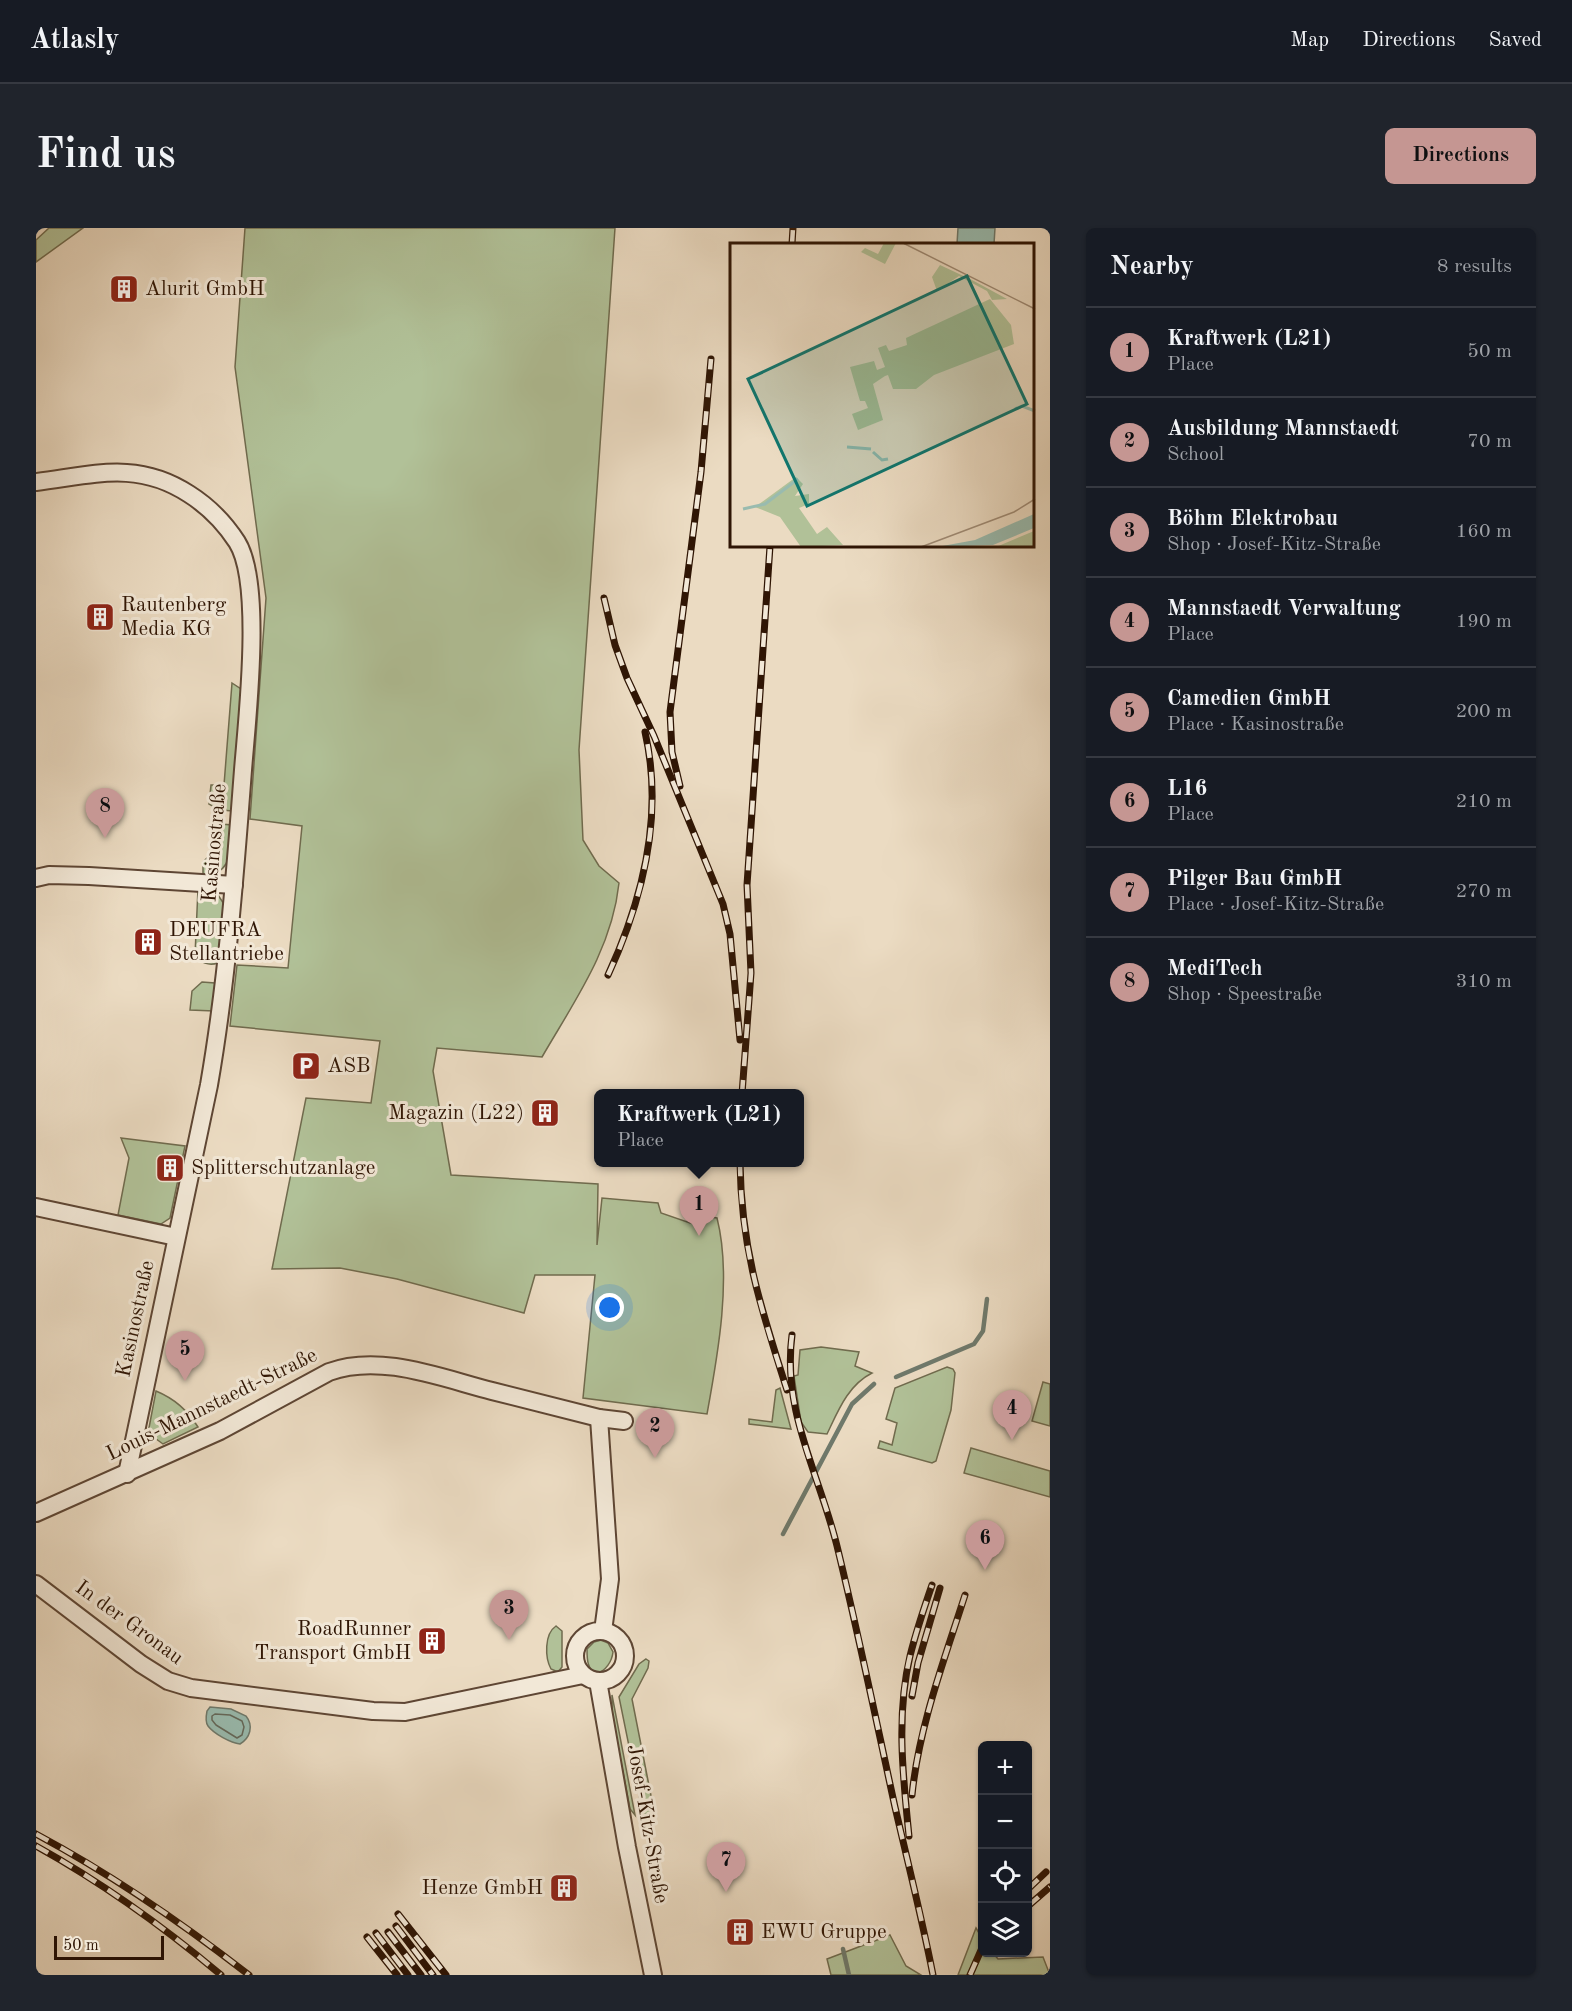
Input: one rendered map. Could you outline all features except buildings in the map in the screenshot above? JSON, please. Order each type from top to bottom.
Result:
[{"type":"street","name":"Kasinostraße","points":[[36,482],[123,472],[146,474],[165,480],[211,510],[238,543],[249,582],[250,675],[223,996],[209,1085],[127,1474]]},
{"type":"street","points":[[36,878],[49,875],[89,876],[234,885]]},
{"type":"street","points":[[36,1207],[176,1236]]},
{"type":"street","name":"Louis-Mannstaedt-Straße","points":[[36,1513],[220,1431],[342,1367],[359,1365],[416,1371],[600,1418],[624,1421]]},
{"type":"street","points":[[600,1418],[610,1579],[603,1631]]},
{"type":"street","name":"In der Gronau","points":[[36,1584],[141,1664],[168,1681],[191,1688],[373,1711],[405,1712],[590,1678]]},
{"type":"street","points":[[597,1630],[616,1636],[621,1642],[625,1656],[623,1664],[614,1677],[590,1678],[575,1661],[576,1646],[586,1634],[597,1630]]},
{"type":"street","name":"Josef-Kitz-Straße","points":[[590,1678],[653,1975]]},
{"type":"green space","points":[[49,228],[83,228],[36,262],[36,240]]},
{"type":"green space","points":[[245,228],[615,228],[579,750],[583,840],[599,866],[619,883],[615,907],[609,930],[590,973],[542,1057],[437,1048],[433,1071],[451,1175],[598,1184],[597,1245],[602,1198],[658,1203],[661,1213],[690,1223],[702,1216],[717,1218],[723,1265],[722,1316],[707,1414],[583,1398],[595,1275],[535,1275],[524,1313],[397,1279],[340,1268],[272,1269],[306,1098],[371,1103],[380,1041],[230,1026],[237,965],[288,968],[302,826],[250,819],[266,598],[235,367]]},
{"type":"green space","points":[[232,683],[241,689],[233,811],[220,810],[209,804],[211,785],[224,785]]},
{"type":"green space","points":[[212,825],[232,825],[228,859],[220,870],[203,876],[203,862],[210,855]]},
{"type":"green space","points":[[198,889],[214,889],[224,904],[218,963],[215,964],[202,962],[195,955]]},
{"type":"green space","points":[[202,982],[215,983],[217,986],[214,1011],[190,1010],[192,991]]},
{"type":"green space","points":[[121,1138],[185,1146],[170,1218],[161,1224],[118,1215],[129,1158]]},
{"type":"green space","points":[[821,1347],[859,1352],[855,1366],[872,1373],[856,1384],[850,1392],[827,1434],[808,1432],[801,1422],[794,1376],[798,1375],[800,1350]]},
{"type":"green space","points":[[947,1367],[953,1369],[955,1373],[951,1410],[936,1461],[932,1463],[878,1448],[880,1441],[892,1445],[897,1423],[886,1419],[895,1388]]},
{"type":"green space","points":[[1043,1382],[1050,1384],[1050,1426],[1032,1421]]},
{"type":"green space","points":[[780,1388],[791,1429],[749,1424],[749,1419],[772,1422],[776,1390]]},
{"type":"green space","points":[[156,1391],[180,1406],[198,1427],[163,1444],[148,1433]]},
{"type":"green space","points":[[971,1448],[1050,1471],[1050,1497],[964,1473]]},
{"type":"green space","points":[[556,1626],[562,1631],[562,1667],[558,1672],[551,1669],[547,1653],[549,1635]]},
{"type":"green space","points":[[601,1640],[608,1643],[613,1652],[608,1665],[597,1673],[589,1667],[587,1649],[594,1642]]},
{"type":"green space","points":[[646,1659],[649,1661],[648,1668],[632,1699],[654,1811],[643,1815],[619,1697],[639,1664]]},
{"type":"green space","points":[[612,1695],[635,1815],[630,1809],[612,1715]]},
{"type":"green space","points":[[976,1928],[978,1957],[996,1957],[998,1959],[1043,1957],[1050,1975],[958,1975]]},
{"type":"green space","points":[[890,1935],[906,1966],[921,1975],[831,1975],[827,1959]]},
{"type":"water","points":[[958,228],[995,228],[994,243],[957,243]]},
{"type":"water","points":[[210,1707],[231,1709],[246,1716],[250,1724],[250,1732],[240,1744],[223,1738],[211,1729],[206,1719]]},
{"type":"waterway","points":[[896,1377],[974,1344],[983,1331],[987,1299]]},
{"type":"waterway","points":[[783,1534],[852,1404],[874,1384]]},
{"type":"waterway","points":[[843,1949],[849,1975]]},
{"type":"railway","points":[[792,243],[793,228]]},
{"type":"railway","points":[[680,786],[672,752],[670,712],[701,472],[711,359]]},
{"type":"railway","points":[[742,1089],[751,973],[747,885],[770,548]]},
{"type":"railway","points":[[604,598],[615,645],[627,678],[654,736],[723,904],[730,934],[740,1040]]},
{"type":"railway","points":[[608,975],[631,917],[647,856],[652,794],[645,732]]},
{"type":"railway","points":[[740,1167],[748,1251],[761,1305],[787,1390]]},
{"type":"railway","points":[[792,1335],[790,1363],[797,1416],[837,1546],[933,1975]]},
{"type":"railway","points":[[909,1836],[903,1769],[903,1701],[910,1656],[932,1585]]},
{"type":"railway","points":[[912,1696],[918,1663],[940,1588]]},
{"type":"railway","points":[[912,1795],[926,1719],[965,1595]]},
{"type":"railway","points":[[36,1834],[146,1900],[249,1975]]},
{"type":"railway","points":[[36,1846],[132,1906],[221,1975]]},
{"type":"railway","points":[[1032,1885],[1046,1872]]},
{"type":"railway","points":[[1031,1903],[1050,1887]]},
{"type":"railway","points":[[398,1914],[446,1975]]},
{"type":"railway","points":[[396,1926],[433,1975]]},
{"type":"railway","points":[[388,1932],[421,1975]]},
{"type":"railway","points":[[376,1933],[408,1975]]},
{"type":"railway","points":[[367,1937],[397,1975]]},
{"type":"railway","points":[[970,1975],[978,1957]]},
{"type":"place","name":"Alurit GmbH","points":[[124,289]]},
{"type":"place","name":"Rautenberg Media KG","points":[[100,617]]},
{"type":"place","name":"MediTech","points":[[105,838]]},
{"type":"place","name":"DEUFRA Stellantriebe","points":[[148,942]]},
{"type":"place","name":"ASB","points":[[306,1066]]},
{"type":"place","name":"Magazin (L22)","points":[[545,1113]]},
{"type":"place","name":"Splitterschutzanlage","points":[[170,1168]]},
{"type":"place","name":"Kraftwerk (L21)","points":[[699,1236]]},
{"type":"place","name":"Camedien GmbH","points":[[185,1381]]},
{"type":"place","name":"Mannstaedt Verwaltung","points":[[1012,1440]]},
{"type":"place","name":"Ausbildung Mannstaedt","points":[[655,1458]]},
{"type":"place","name":"L16","points":[[985,1570]]},
{"type":"place","name":"Böhm Elektrobau","points":[[509,1640]]},
{"type":"place","name":"RoadRunner Transport GmbH","points":[[432,1641]]},
{"type":"place","name":"Henze GmbH","points":[[564,1888]]},
{"type":"place","name":"Pilger Bau GmbH","points":[[726,1892]]},
{"type":"place","name":"EWU Gruppe","points":[[740,1932]]}]
